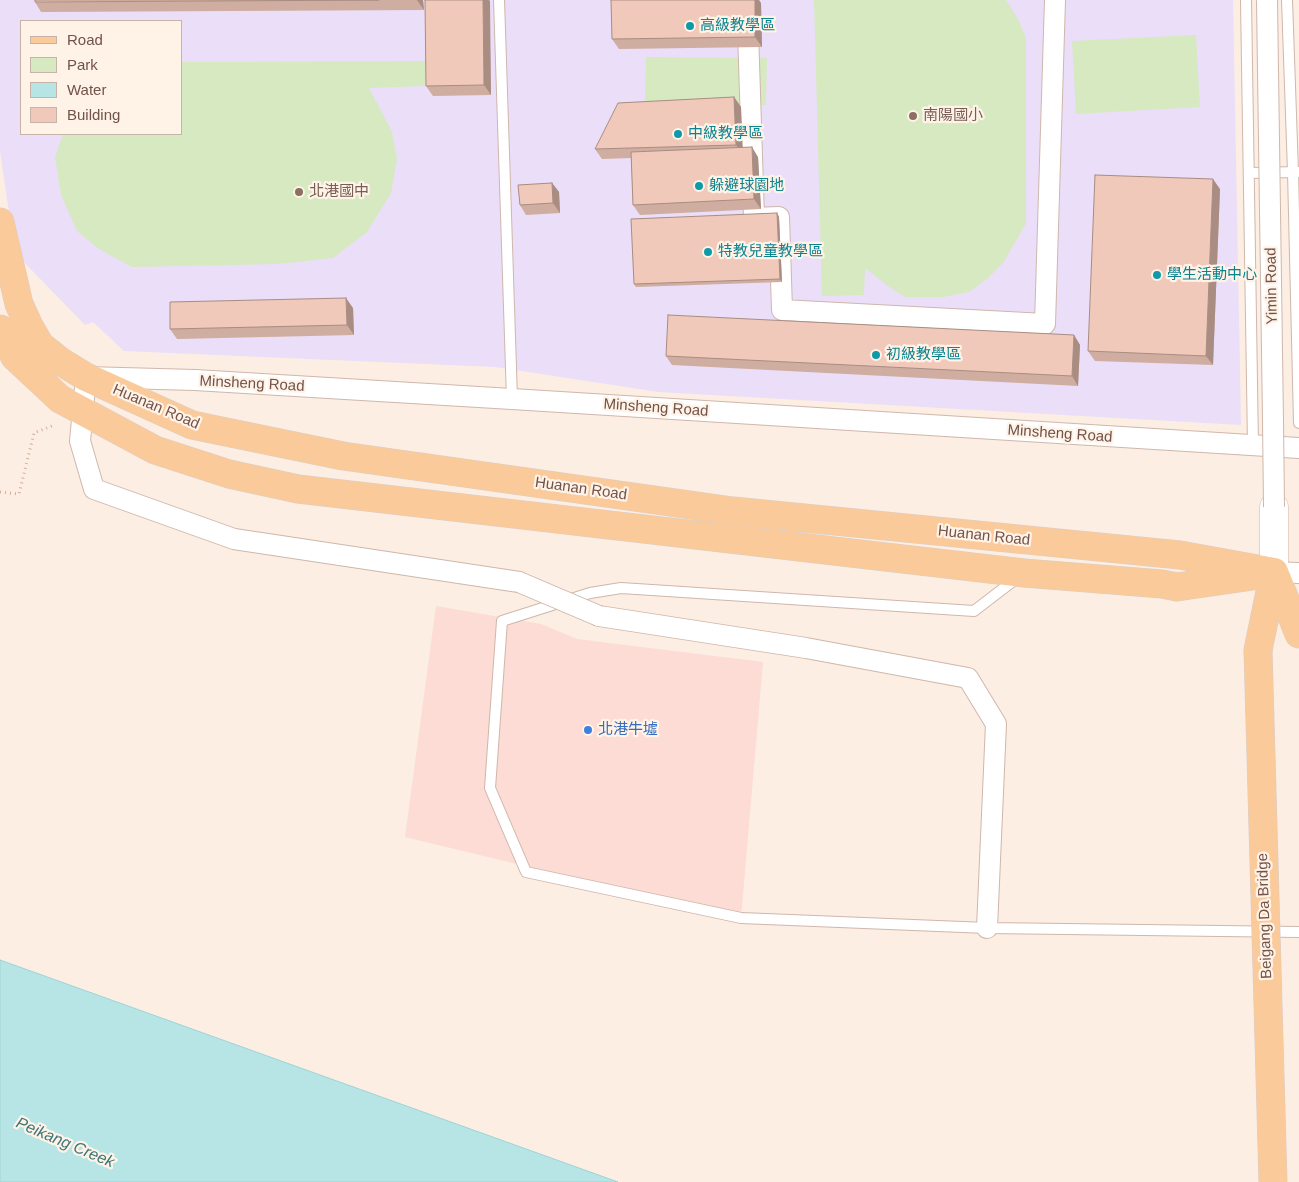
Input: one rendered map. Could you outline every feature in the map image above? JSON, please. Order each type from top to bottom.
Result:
[{"type":"main road","name":"Huanan Road","points":[[0,222],[19,304],[40,345],[60,361],[86,377],[192,425],[343,456],[733,511],[1180,555],[1286,572]]},
{"type":"main road","name":"Huanan Road","points":[[0,329],[5,356],[60,399],[155,450],[229,474],[298,489],[1024,573],[1162,584],[1177,587],[1286,572]]},
{"type":"main road","name":"Minsheng Road","points":[[5,356],[86,377]]},
{"type":"main road","name":"Yimin Road","points":[[1274,507],[1286,572]]},
{"type":"main road","points":[[1286,572],[1299,634]]},
{"type":"main road","name":"Beigang Da Bridge","points":[[1273,1182],[1258,650],[1286,572]]},
{"type":"street","points":[[748,0],[754,218],[780,217],[782,310],[1045,324],[1055,0]]},
{"type":"street","name":"Yimin Road","points":[[1267,0],[1274,507]]},
{"type":"street","name":"Minsheng Road","points":[[86,377],[205,381],[1299,448]]},
{"type":"street","points":[[86,377],[80,441],[94,489],[234,539],[519,582],[599,616],[806,648],[968,678],[996,724],[987,928]]},
{"type":"lane","points":[[499,0],[512,399]]},
{"type":"lane","name":"Yimin Road","points":[[1246,0],[1253,446]]},
{"type":"lane","name":"Yimin Road","points":[[1287,0],[1296,172],[1299,423]]},
{"type":"lane","points":[[1249,173],[1296,172]]},
{"type":"lane","points":[[1024,573],[974,611],[621,588],[590,593],[502,621],[490,788],[526,872],[740,918],[987,928],[1299,932]]},
{"type":"path","points":[[0,492],[19,494],[34,433],[47,429],[84,411]]},
{"type":"shaded area","name":"南陽國小","points":[[0,0],[1233,0],[1241,425],[659,392],[495,367],[124,351],[93,322],[85,325],[15,253],[0,151]]},
{"type":"shaded area","name":"北港牛墟","points":[[436,606],[541,624],[577,639],[763,662],[741,918],[405,837]]},
{"type":"green space","points":[[814,0],[1006,0],[1018,19],[1026,38],[1026,223],[1003,263],[987,279],[969,292],[943,297],[905,297],[865,268],[864,295],[822,296]]},
{"type":"green space","points":[[1196,35],[1200,107],[1076,114],[1072,41]]},
{"type":"green space","points":[[646,57],[767,58],[766,105],[645,104]]},
{"type":"green space","points":[[425,61],[425,86],[369,88],[392,132],[397,159],[391,193],[367,232],[333,258],[279,264],[132,267],[99,249],[77,231],[61,195],[55,157],[63,135],[182,135],[182,62]]},
{"type":"water","name":"Peikang Creek","points":[[0,960],[618,1182],[0,1182]]},
{"type":"building","points":[[35,0],[379,0],[35,2]]},
{"type":"building","points":[[425,0],[483,0],[484,85],[426,86]]},
{"type":"building","name":"高級教學區","points":[[611,0],[755,0],[755,37],[612,39]]},
{"type":"building","name":"中級教學區","points":[[734,97],[736,145],[595,149],[618,103]]},
{"type":"building","name":"躲避球園地","points":[[752,147],[754,199],[633,205],[631,152]]},
{"type":"building","name":"學生活動中心","points":[[1095,175],[1213,179],[1206,356],[1088,351]]},
{"type":"building","points":[[552,183],[553,203],[520,205],[518,185]]},
{"type":"building","name":"特教兒童教學區","points":[[777,213],[780,279],[634,284],[631,219]]},
{"type":"building","points":[[346,298],[347,325],[170,329],[170,302]]},
{"type":"building","name":"初級教學區","points":[[668,315],[1074,335],[1072,376],[666,356]]},
{"type":"place","name":"高級教學區","points":[[690,26]]},
{"type":"place","name":"南陽國小","points":[[913,116]]},
{"type":"place","name":"中級教學區","points":[[678,134]]},
{"type":"place","name":"躲避球園地","points":[[699,186]]},
{"type":"place","name":"北港國中","points":[[299,192]]},
{"type":"place","name":"特教兒童教學區","points":[[708,252]]},
{"type":"place","name":"學生活動中心","points":[[1157,275]]},
{"type":"place","name":"初級教學區","points":[[876,355]]},
{"type":"place","name":"北港牛墟","points":[[588,730]]}]
